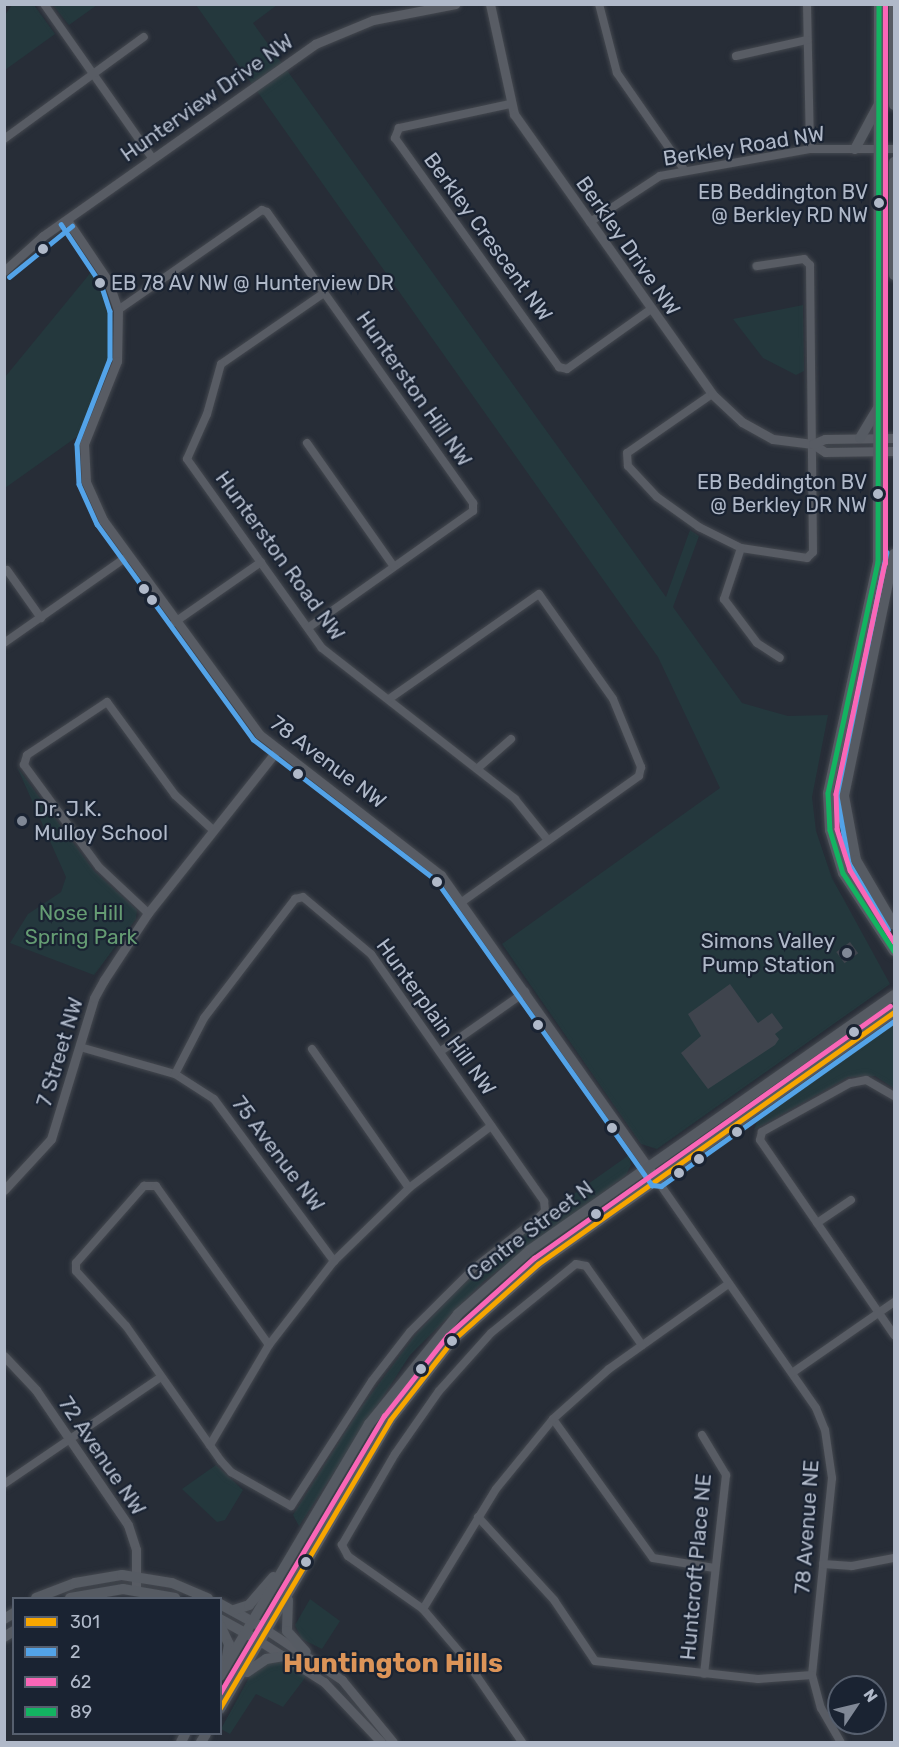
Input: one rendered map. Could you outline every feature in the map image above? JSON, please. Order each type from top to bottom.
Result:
[{"type":"main road","points":[[879,4],[882,402],[878,562],[828,793],[830,830],[843,873],[894,952]]},
{"type":"main road","points":[[894,4],[894,105]]},
{"type":"main road","points":[[855,149],[880,100]]},
{"type":"main road","points":[[894,162],[894,274]]},
{"type":"main road","points":[[860,438],[882,402]]},
{"type":"main road","points":[[894,554],[844,796],[856,860],[894,925]]},
{"type":"main road","name":"Centre Street N","points":[[223,1672],[248,1634],[374,1416],[437,1335],[530,1250],[894,994]]},
{"type":"main road","name":"Centre Street N","points":[[222,1706],[390,1420],[452,1341],[538,1264],[892,1015]]},
{"type":"main road","points":[[234,1610],[249,1605],[266,1588],[294,1542],[306,1532]]},
{"type":"main road","points":[[41,1597],[75,1583],[136,1575],[172,1583],[204,1597]]},
{"type":"main road","points":[[77,1597],[103,1590],[136,1590],[167,1597]]},
{"type":"main road","points":[[288,1597],[287,1631],[306,1652]]},
{"type":"main road","points":[[222,1605],[268,1631]]},
{"type":"main road","points":[[222,1620],[261,1642]]},
{"type":"main road","points":[[222,1629],[229,1644],[223,1672]]},
{"type":"main road","points":[[241,1675],[266,1659],[284,1656]]},
{"type":"street","points":[[44,4],[153,159]]},
{"type":"street","name":"Hunterview Drive NW","points":[[4,271],[68,220],[315,44],[373,20],[455,4]]},
{"type":"street","name":"Berkley Drive NW","points":[[490,4],[510,104],[712,394],[758,432],[813,444],[825,452],[894,451]]},
{"type":"street","points":[[599,4],[617,73],[685,171]]},
{"type":"street","points":[[807,4],[810,149]]},
{"type":"street","points":[[4,139],[144,37]]},
{"type":"street","points":[[736,56],[807,40]]},
{"type":"street","name":"Berkley Crescent NW","points":[[510,104],[399,128],[395,138],[559,367],[567,369],[651,309]]},
{"type":"street","name":"Berkley Road NW","points":[[590,222],[636,189],[660,176],[810,149],[894,149]]},
{"type":"street","name":"Hunterston Hill NW","points":[[118,310],[262,210],[267,212],[474,508],[308,628]]},
{"type":"street","name":"78 Avenue NW","points":[[68,220],[108,281],[118,310],[117,361],[89,422],[84,465],[96,508],[244,716],[278,749],[380,824],[441,875],[657,1180]]},
{"type":"street","points":[[712,394],[624,459],[657,497],[699,527],[741,548],[807,558],[813,552],[810,265],[804,259],[757,266]]},
{"type":"street","name":"Hunterston Road NW","points":[[324,293],[221,364],[207,414],[187,459],[322,648],[515,799],[547,839]]},
{"type":"street","name":"Berkley Drive NW","points":[[813,444],[825,439],[894,438]]},
{"type":"street","points":[[308,442],[394,567]]},
{"type":"street","points":[[741,548],[724,599],[756,643],[780,658]]},
{"type":"street","points":[[4,643],[128,556]]},
{"type":"street","points":[[175,622],[261,562]]},
{"type":"street","points":[[7,570],[41,618]]},
{"type":"street","points":[[389,699],[539,594],[613,699],[641,767],[639,776],[547,839],[462,902]]},
{"type":"street","points":[[148,913],[99,867],[24,765],[27,754],[102,701],[107,702],[175,795],[213,830]]},
{"type":"street","points":[[478,768],[511,739]]},
{"type":"street","name":"7 Street NW","points":[[4,1190],[51,1139],[94,998],[148,913],[278,749]]},
{"type":"street","name":"Hunterplain Hill NW","points":[[175,1074],[204,1018],[295,899],[303,897],[371,954],[441,1052],[546,1207],[473,1269],[410,1332],[372,1381],[294,1505],[281,1504],[231,1472],[210,1445]]},
{"type":"street","points":[[441,1052],[525,992]]},
{"type":"street","name":"75 Avenue NW","points":[[80,1047],[175,1074],[224,1108],[334,1261]]},
{"type":"street","points":[[312,1049],[409,1188]]},
{"type":"street","points":[[894,1096],[866,1080],[850,1083],[762,1132],[762,1145],[894,1335]]},
{"type":"street","points":[[268,1345],[156,1186],[150,1183],[76,1263],[76,1271],[106,1301],[210,1445],[268,1345],[334,1261],[409,1188],[491,1126]]},
{"type":"street","name":"78 Avenue NE","points":[[657,1180],[816,1408],[831,1452],[812,1675],[821,1708],[841,1743]]},
{"type":"street","points":[[817,1223],[851,1200]]},
{"type":"street","points":[[522,1743],[463,1656],[423,1609],[348,1556],[342,1545],[395,1454],[439,1391],[491,1333],[579,1262],[586,1266],[642,1345]]},
{"type":"street","points":[[423,1609],[478,1517],[553,1419],[642,1345],[728,1284]]},
{"type":"street","points":[[792,1373],[894,1302]]},
{"type":"street","name":"72 Avenue NW","points":[[4,1356],[70,1439],[128,1525],[136,1575],[136,1590]]},
{"type":"street","points":[[4,1484],[161,1377]]},
{"type":"street","points":[[553,1419],[653,1558],[714,1568]]},
{"type":"street","name":"Huntcroft Place NE","points":[[702,1435],[726,1475],[704,1674]]},
{"type":"street","points":[[478,1517],[554,1600],[595,1661],[758,1679],[812,1675]]},
{"type":"street","points":[[823,1564],[852,1566],[894,1558]]},
{"type":"street","points":[[268,1631],[306,1652],[354,1693],[393,1743]]},
{"type":"street","points":[[261,1642],[339,1694],[381,1743]]},
{"type":"green space","points":[[12,5],[34,5],[55,34],[5,70],[5,15]]},
{"type":"green space","points":[[53,5],[97,5],[69,25]]},
{"type":"green space","points":[[196,5],[277,5],[253,23],[666,597],[690,530],[699,536],[673,607],[742,703],[788,716],[828,715],[812,797],[816,831],[832,878],[890,984],[657,1149],[641,1144],[502,944],[720,788],[658,657]]},
{"type":"green space","points":[[92,271],[103,287],[112,317],[113,337],[102,379],[78,436],[5,488],[5,377]]},
{"type":"green space","points":[[803,305],[804,371],[796,375],[763,358],[733,319]]},
{"type":"green space","name":"Nose Hill Spring Park","points":[[17,767],[94,871],[137,910],[136,919],[94,975],[10,943],[28,914],[61,892],[66,877]]},
{"type":"green space","points":[[894,1022],[894,1088],[875,1076],[848,1077],[754,1130],[761,1111]]},
{"type":"green space","points":[[629,1155],[631,1165],[626,1175],[484,1281],[410,1355],[299,1526],[293,1515],[360,1409],[417,1333],[459,1289],[554,1208]]},
{"type":"green space","points":[[216,1465],[243,1490],[225,1520],[217,1522],[182,1489]]},
{"type":"green space","points":[[310,1599],[340,1621],[322,1649],[302,1639],[295,1625]]},
{"type":"green space","points":[[284,1661],[308,1674],[283,1707],[256,1694],[230,1734],[222,1730],[222,1727],[251,1674],[263,1663]]},
{"type":"building","name":"Simons Valley Pump Station","points":[[850,942],[858,953],[844,963],[836,952]]},
{"type":"building","points":[[730,984],[758,1023],[772,1013],[783,1028],[775,1034],[779,1039],[775,1045],[708,1089],[681,1053],[701,1036],[688,1014]]},
{"type":"transit line","name":"89","points":[[879,4],[878,562],[828,793],[830,830],[843,873],[894,951]]},
{"type":"transit line","name":"62","points":[[886,4],[885,563],[836,794],[837,829],[850,870],[894,942]]},
{"type":"transit line","name":"2","points":[[61,224],[101,284],[110,311],[110,359],[77,444],[79,484],[97,524],[253,739],[436,880],[652,1185],[661,1186],[894,1021]]},
{"type":"transit line","name":"2","points":[[9,277],[72,226]]},
{"type":"transit line","name":"2","points":[[887,552],[837,796],[849,863],[888,929]]},
{"type":"transit line","name":"62","points":[[222,1690],[384,1416],[447,1336],[534,1258],[890,1006]]},
{"type":"transit line","name":"301","points":[[222,1705],[390,1420],[452,1341],[538,1264],[894,1012]]},
{"type":"place","name":"EB Beddington BV @ Berkley RD NW","points":[[879,203]]},
{"type":"place","name":"EB 78 AV NW @ Hunterview DR","points":[[100,283]]},
{"type":"place","name":"EB Beddington BV @ Berkley DR NW","points":[[878,494]]},
{"type":"place","name":"Dr. J.K. Mulloy School","points":[[22,821]]},
{"type":"place","name":"Simons Valley Pump Station","points":[[847,953]]},
{"type":"district","name":"Huntington Hills","points":[[393,1664]]}]
